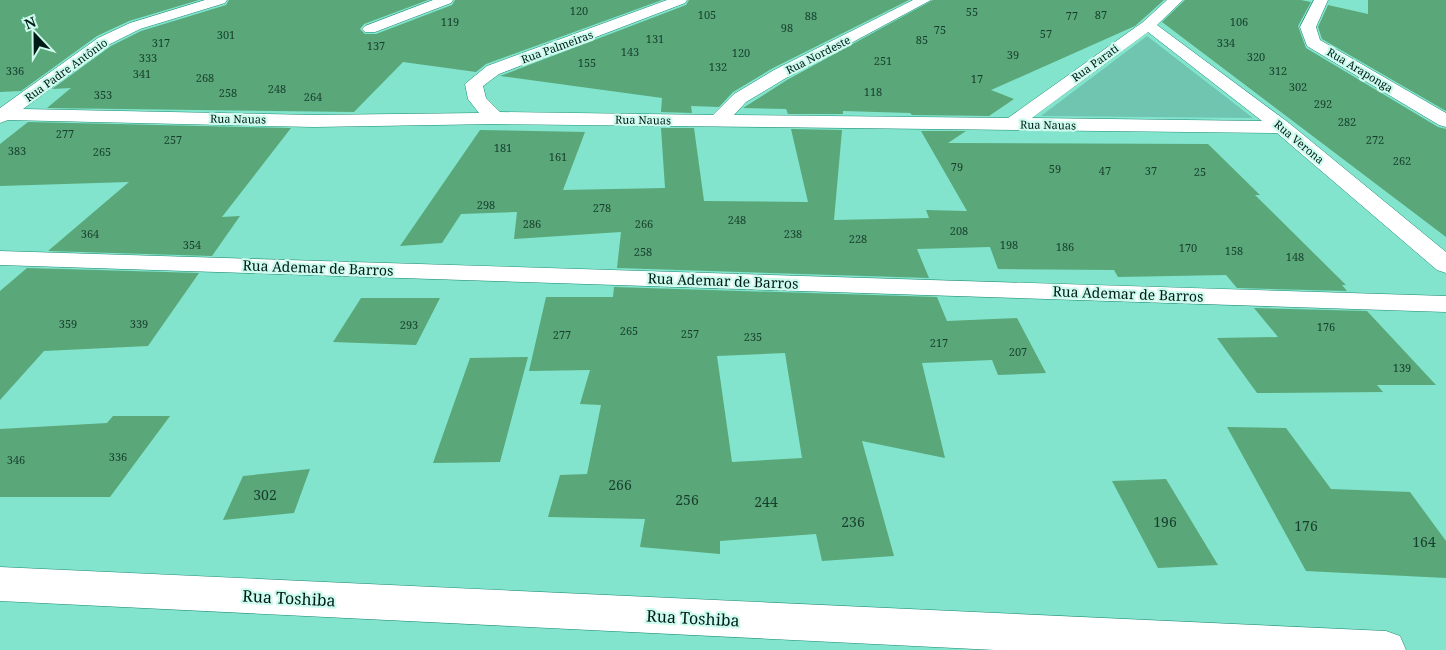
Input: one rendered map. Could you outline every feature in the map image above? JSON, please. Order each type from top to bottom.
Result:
[{"type":"street","name":"Rua Padre Antônio","points":[[2,116],[104,41],[135,26],[220,0]]},
{"type":"street","points":[[399,0],[426,6]]},
{"type":"street","points":[[370,29],[426,6],[446,0]]},
{"type":"street","name":"Rua Palmeiras","points":[[495,118],[478,99],[474,84],[493,70],[680,0]]},
{"type":"street","name":"Rua Nordeste","points":[[718,121],[740,98],[772,79],[924,0]]},
{"type":"street","name":"Rua Parati","points":[[1012,124],[1148,25],[1176,0]]},
{"type":"street","name":"Rua Araponga","points":[[1321,0],[1308,27],[1314,43],[1446,121]]},
{"type":"street","name":"Rua Verona","points":[[1148,25],[1282,127],[1446,265]]},
{"type":"street","name":"Rua Nauas","points":[[2,116],[314,121],[495,118],[1282,127]]},
{"type":"street","name":"Rua Ademar de Barros","points":[[0,258],[1446,304]]},
{"type":"street","name":"Rua Toshiba","points":[[0,584],[1386,650]]},
{"type":"shaded area","points":[[1147,36],[1253,118],[1041,116]]},
{"type":"building","points":[[0,0],[199,0],[129,21],[97,36],[21,91],[0,92]]},
{"type":"building","points":[[229,0],[428,0],[364,24],[360,29],[365,34],[376,34],[452,5],[455,0],[662,0],[486,64],[476,72],[403,62],[354,112],[47,108],[71,88],[52,89],[111,46],[141,31],[226,5]]},
{"type":"building","points":[[689,0],[909,0],[773,68],[733,92],[719,107],[691,106],[692,113],[661,112],[662,98],[500,76],[686,5]]},
{"type":"building","points":[[933,0],[1164,0],[1135,26],[991,90],[1014,99],[989,116],[912,115],[910,113],[843,111],[843,114],[788,114],[786,109],[743,108],[787,80]]},
{"type":"building","points":[[1185,0],[1301,0],[1311,2],[1298,26],[1306,48],[1438,127],[1446,129],[1446,237],[1162,22]]},
{"type":"building","points":[[1368,0],[1446,0],[1446,111],[1322,39],[1318,27],[1328,5],[1368,14]]},
{"type":"building","points":[[28,122],[291,128],[222,217],[240,216],[212,256],[48,251],[129,182],[0,186],[0,144]]},
{"type":"building","points":[[661,128],[694,128],[704,201],[808,202],[791,129],[842,130],[834,220],[929,218],[926,210],[967,211],[921,131],[966,131],[948,143],[1208,144],[1260,195],[1255,195],[1346,285],[1342,285],[1347,291],[1237,288],[1226,275],[1118,277],[1114,270],[998,269],[990,247],[917,249],[929,278],[617,268],[621,232],[514,239],[517,212],[461,214],[442,243],[400,246],[480,130],[585,132],[563,190],[665,188]]},
{"type":"building","points":[[27,268],[199,273],[148,346],[44,351],[0,400],[0,291]]},
{"type":"building","points":[[614,287],[937,297],[947,321],[1017,318],[1046,373],[998,375],[992,360],[922,363],[945,458],[862,441],[894,556],[822,561],[816,534],[720,541],[720,554],[640,547],[645,519],[548,517],[560,475],[587,474],[601,405],[580,404],[590,370],[529,371],[546,297],[613,297]],"holes":[[[785,353],[802,458],[732,462],[717,356]]]},
{"type":"building","points":[[361,298],[440,298],[416,345],[333,342]]},
{"type":"building","points":[[1254,308],[1367,311],[1436,385],[1377,385],[1383,392],[1257,393],[1217,338],[1278,337]]},
{"type":"building","points":[[528,357],[500,462],[433,463],[470,358]]},
{"type":"building","points":[[113,416],[170,416],[110,497],[0,497],[0,429],[107,423]]},
{"type":"building","points":[[1227,427],[1286,428],[1331,489],[1410,492],[1446,541],[1446,578],[1306,571]]},
{"type":"building","points":[[310,469],[294,513],[223,520],[243,476]]},
{"type":"building","points":[[1166,479],[1218,565],[1158,568],[1112,481]]}]
